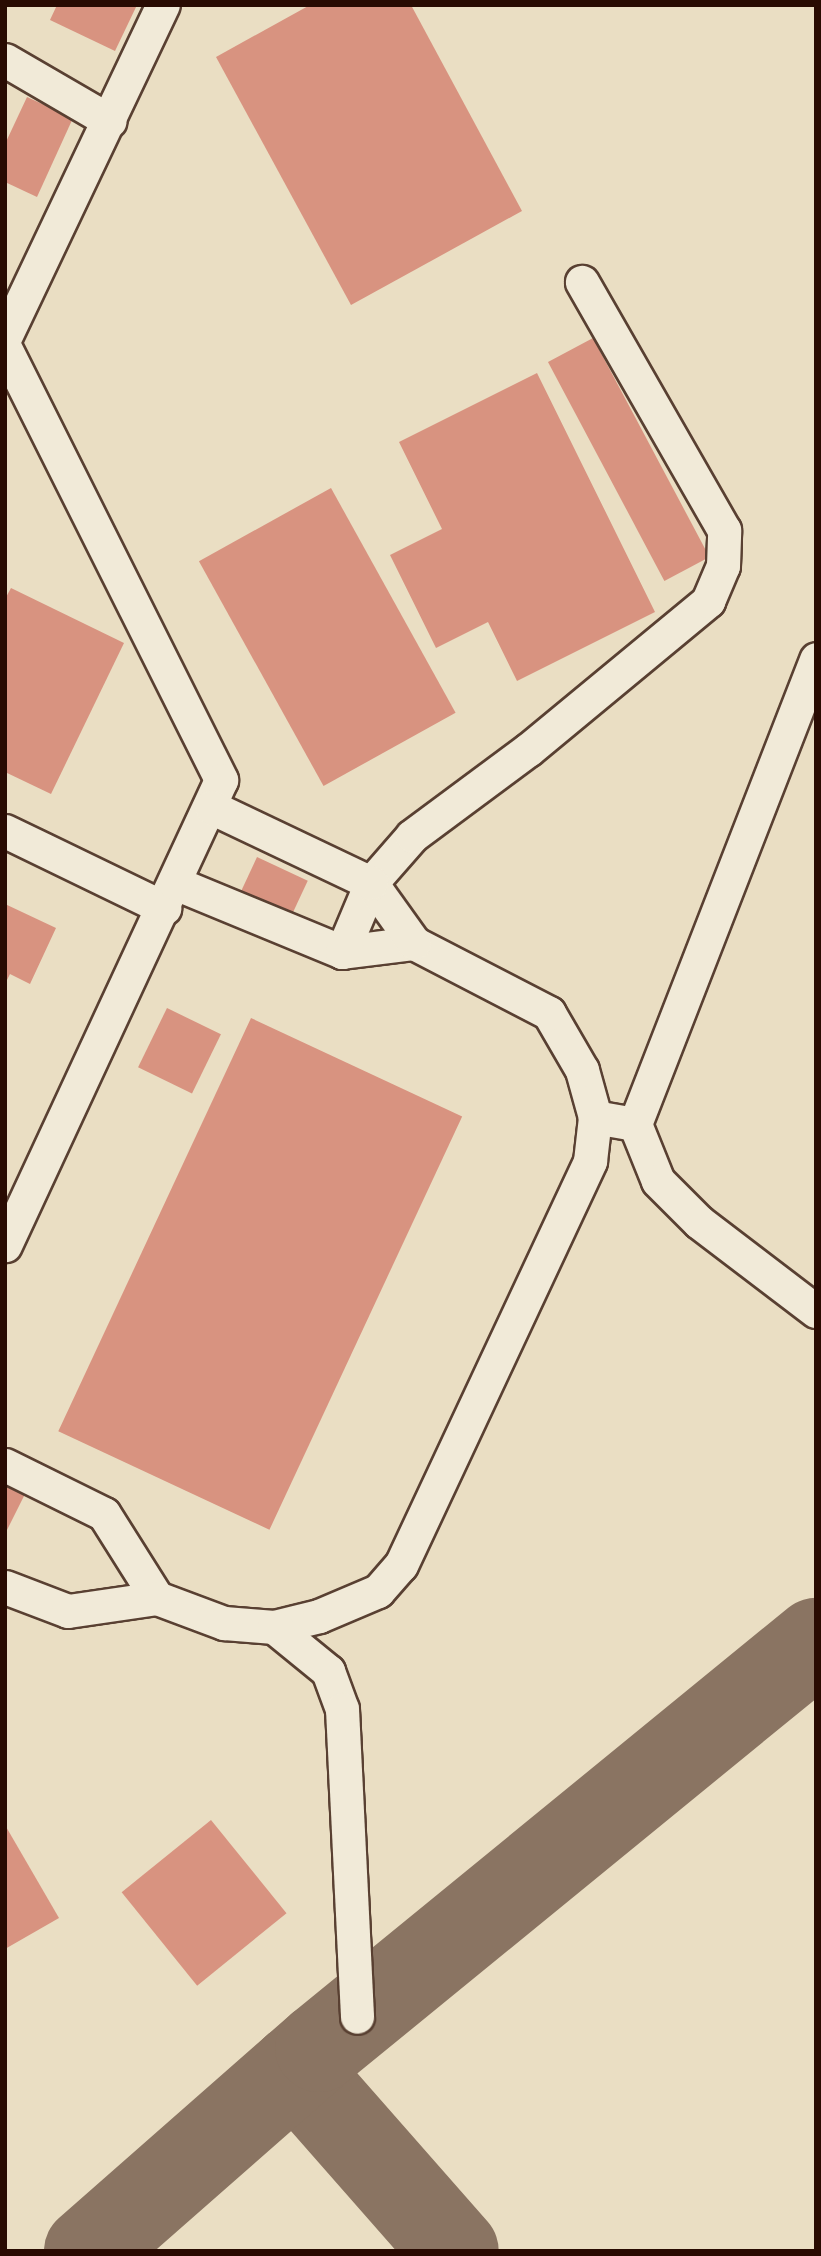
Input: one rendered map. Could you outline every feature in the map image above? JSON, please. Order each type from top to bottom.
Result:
[{"type":"lane","points":[[5,1245],[219,790],[218,770],[7,355],[163,5]]},
{"type":"lane","points":[[5,60],[110,121]]},
{"type":"lane","points":[[342,952],[371,883],[412,836],[528,750],[708,601],[723,566],[723,530],[582,282]]},
{"type":"lane","points":[[816,659],[635,1124],[658,1181],[699,1222],[816,1311]]},
{"type":"lane","points":[[5,1587],[68,1611],[157,1598],[224,1623],[274,1627],[319,1616],[377,1591],[401,1565],[590,1161],[595,1117],[582,1070],[549,1013],[414,943],[371,883],[211,807]]},
{"type":"lane","points":[[5,831],[169,896],[342,952],[414,943]]},
{"type":"lane","points":[[595,1117],[635,1124]]},
{"type":"lane","points":[[5,1465],[104,1514],[157,1598]]},
{"type":"lane","points":[[274,1627],[328,1671],[342,1709],[357,2017]]},
{"type":"building","points":[[57,5],[137,5],[115,51],[50,20]]},
{"type":"building","points":[[310,5],[411,5],[522,211],[351,305],[216,57]]},
{"type":"building","points":[[27,97],[73,118],[37,197],[5,182],[5,144]]},
{"type":"building","points":[[593,338],[709,557],[664,581],[548,362]]},
{"type":"building","points":[[537,373],[655,612],[517,681],[488,622],[436,648],[390,555],[442,529],[399,442]]},
{"type":"building","points":[[331,488],[456,713],[324,786],[199,561]]},
{"type":"building","points":[[11,588],[124,643],[51,794],[5,772],[5,599]]},
{"type":"building","points":[[257,857],[308,881],[289,921],[238,897]]},
{"type":"building","points":[[5,904],[56,928],[30,984],[10,974],[5,984]]},
{"type":"building","points":[[167,1008],[221,1034],[192,1094],[138,1067]]},
{"type":"building","points":[[251,1018],[462,1116],[269,1530],[58,1431]]},
{"type":"building","points":[[5,1482],[26,1492],[5,1534]]},
{"type":"building","points":[[211,1820],[287,1913],[197,1986],[122,1892]]},
{"type":"building","points":[[5,1825],[59,1918],[5,1949]]},
{"type":"taxiway","points":[[88,2251],[319,2048],[816,1642]]},
{"type":"taxiway","points":[[295,2069],[455,2251]]}]
